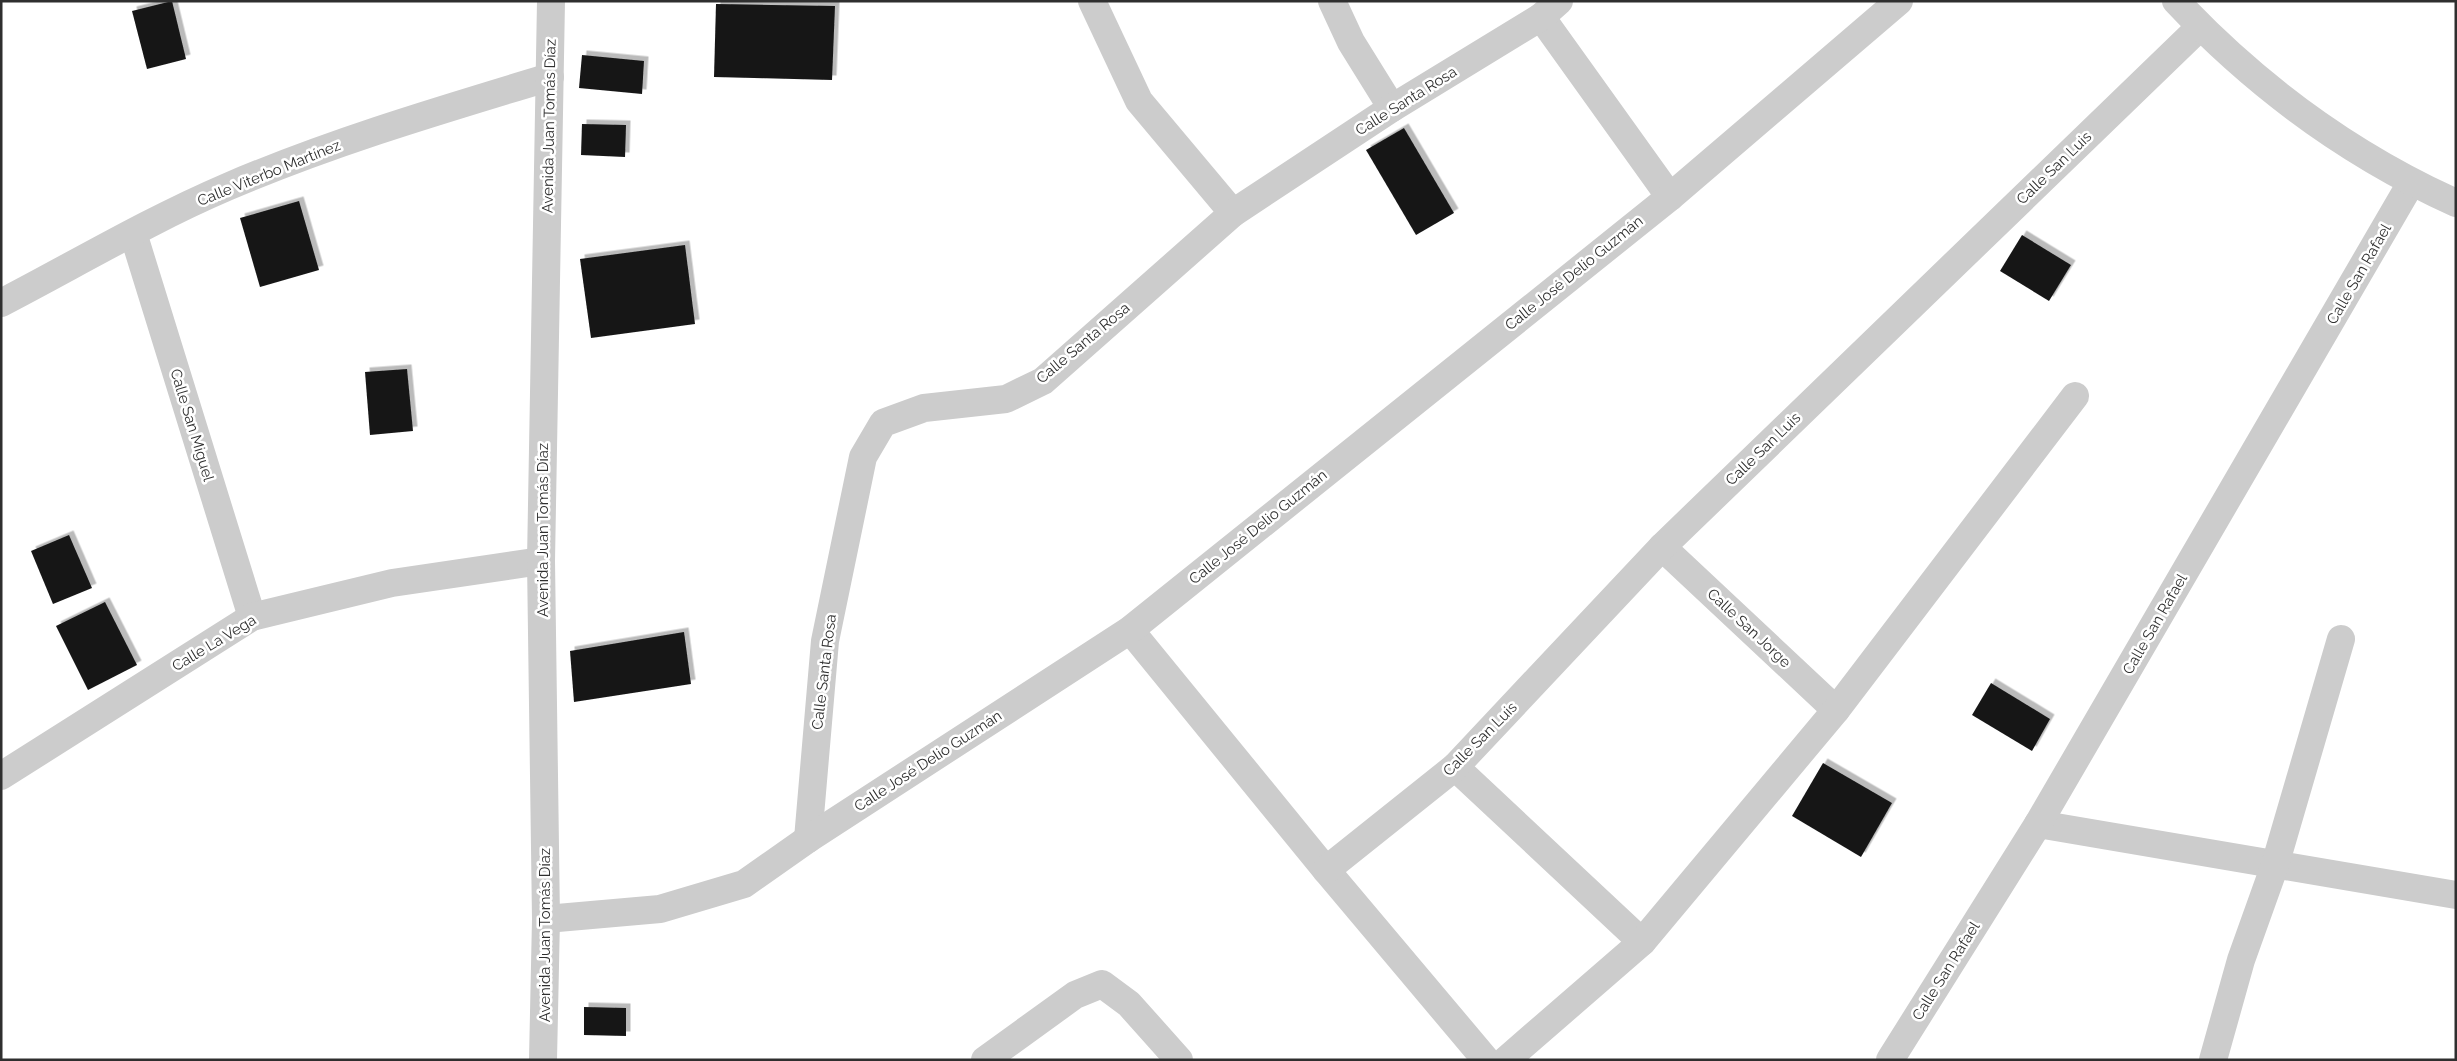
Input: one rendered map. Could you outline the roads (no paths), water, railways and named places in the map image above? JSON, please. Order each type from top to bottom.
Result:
[{"type":"street","name":"Avenida Juan Tomás Díaz","points":[[544,1060],[546,919],[542,561],[551,1]]},
{"type":"street","points":[[1092,1],[1140,101],[1233,213]]},
{"type":"street","points":[[1332,1],[1351,42],[1392,108]]},
{"type":"street","name":"Calle José Delio Guzmán","points":[[546,919],[660,909],[744,884],[808,839],[1130,630],[1670,196],[1899,1]]},
{"type":"street","points":[[2176,1],[2200,27],[2273,92],[2336,138],[2411,183],[2456,203]]},
{"type":"street","points":[[1550,9],[1670,196]]},
{"type":"street","name":"Calle Santa Rosa","points":[[808,839],[825,641],[863,457],[883,423],[924,408],[1006,399],[1043,381],[1233,213],[1392,108],[1550,9]]},
{"type":"street","name":"Calle San Luis","points":[[1326,870],[1456,767],[1662,547],[2200,27]]},
{"type":"street","name":"Calle Viterbo Martínez","points":[[1,303],[133,233],[227,187],[378,129],[550,76]]},
{"type":"street","name":"Calle San Rafael","points":[[1890,1060],[2038,824],[2411,183]]},
{"type":"street","name":"Calle San Miguel","points":[[133,233],[252,617]]},
{"type":"street","points":[[1506,1060],[1642,942],[1836,710],[2075,396]]},
{"type":"street","name":"Calle San Jorge","points":[[1662,547],[1836,710]]},
{"type":"street","name":"Calle La Vega","points":[[1,776],[252,617],[392,583],[542,561]]},
{"type":"street","points":[[1130,630],[1326,870],[1486,1060]]},
{"type":"street","points":[[2213,1060],[2242,960],[2275,864],[2341,640]]},
{"type":"street","points":[[1456,767],[1642,942]]},
{"type":"street","points":[[2038,824],[2456,895]]},
{"type":"street","points":[[985,1060],[1076,995],[1102,984],[1129,1004],[1179,1060]]}]
